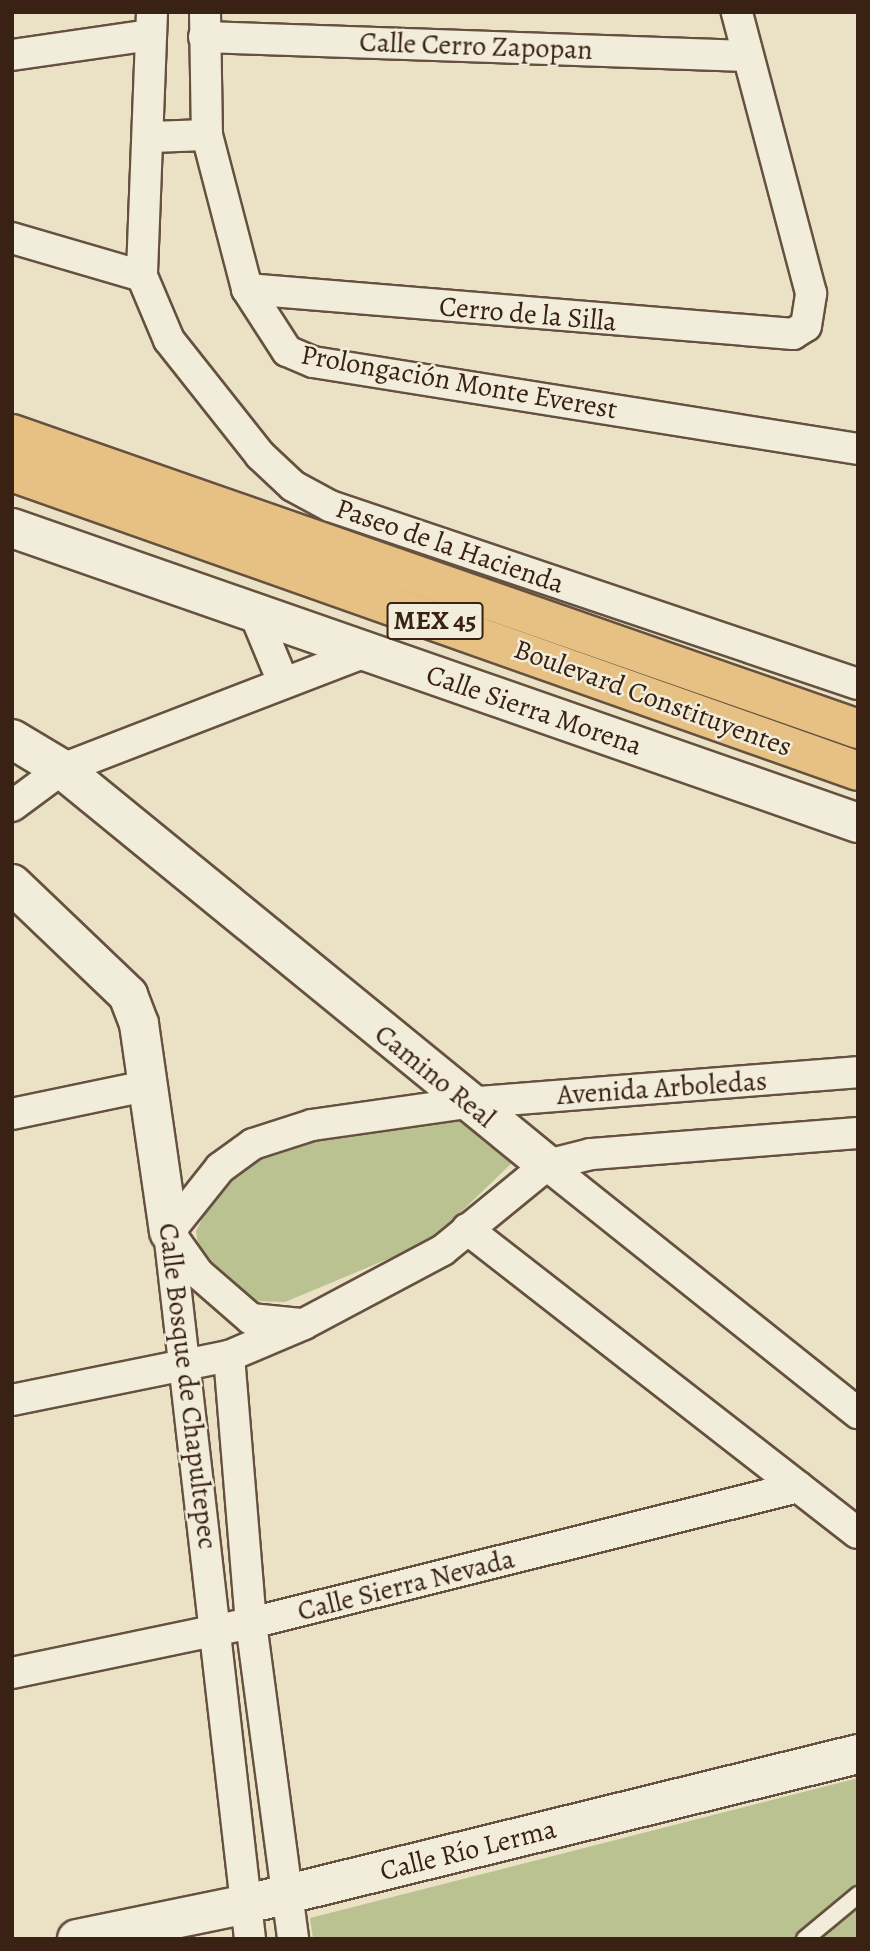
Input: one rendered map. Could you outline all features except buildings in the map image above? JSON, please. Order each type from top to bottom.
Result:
[{"type":"highway","name":"Boulevard Constituyentes","points":[[12,434],[858,729]]},
{"type":"highway","name":"Boulevard Constituyentes","points":[[12,471],[858,771]]},
{"type":"street","points":[[737,12],[747,56]]},
{"type":"street","points":[[12,55],[151,23],[151,137],[142,276],[12,238]]},
{"type":"street","name":"Calle Cerro Zapopan","points":[[205,25],[747,56]]},
{"type":"street","name":"Prolongación Monte Everest","points":[[205,25],[207,135],[247,289],[287,351],[313,362],[858,449]]},
{"type":"street","name":"Cerro de la Silla","points":[[247,289],[771,336],[806,326],[811,293],[747,56]]},
{"type":"street","points":[[151,137],[207,135]]},
{"type":"street","name":"Paseo de la Hacienda","points":[[142,276],[169,340],[260,455],[293,486],[330,506],[858,684]]},
{"type":"street","name":"Calle Sierra Morena","points":[[12,528],[858,823]]},
{"type":"street","points":[[254,612],[283,682]]},
{"type":"street","points":[[12,806],[62,769],[366,652]]},
{"type":"street","name":"Camino Real","points":[[12,739],[62,769],[466,1103],[858,1413]]},
{"type":"street","name":"Calle Bosque de Chapultepec","points":[[12,884],[128,995],[139,1024],[187,1363],[248,1922]]},
{"type":"street","name":"Avenida Arboledas","points":[[169,1232],[220,1168],[253,1144],[312,1125],[466,1103],[858,1072]]},
{"type":"street","points":[[12,1114],[146,1086]]},
{"type":"street","points":[[12,1400],[229,1356],[304,1324],[443,1250],[547,1165],[591,1154],[858,1133]]},
{"type":"street","points":[[467,1229],[858,1533]]},
{"type":"street","points":[[169,1232],[198,1273],[251,1319],[304,1324]]},
{"type":"street","name":"Calle Bosque de Chapultepec","points":[[229,1356],[251,1623],[293,1939]]},
{"type":"street","name":"Calle Sierra Nevada","points":[[12,1673],[251,1623],[798,1487]]},
{"type":"street","name":"Calle Río Lerma","points":[[77,1939],[248,1922],[287,1894],[858,1754]]},
{"type":"lane","points":[[805,1939],[858,1895]]},
{"type":"green space","points":[[450,1108],[516,1159],[431,1241],[285,1302],[253,1301],[200,1258],[196,1231],[226,1174],[269,1150]]},
{"type":"green space","points":[[858,1778],[858,1939],[313,1939],[310,1918]]}]
